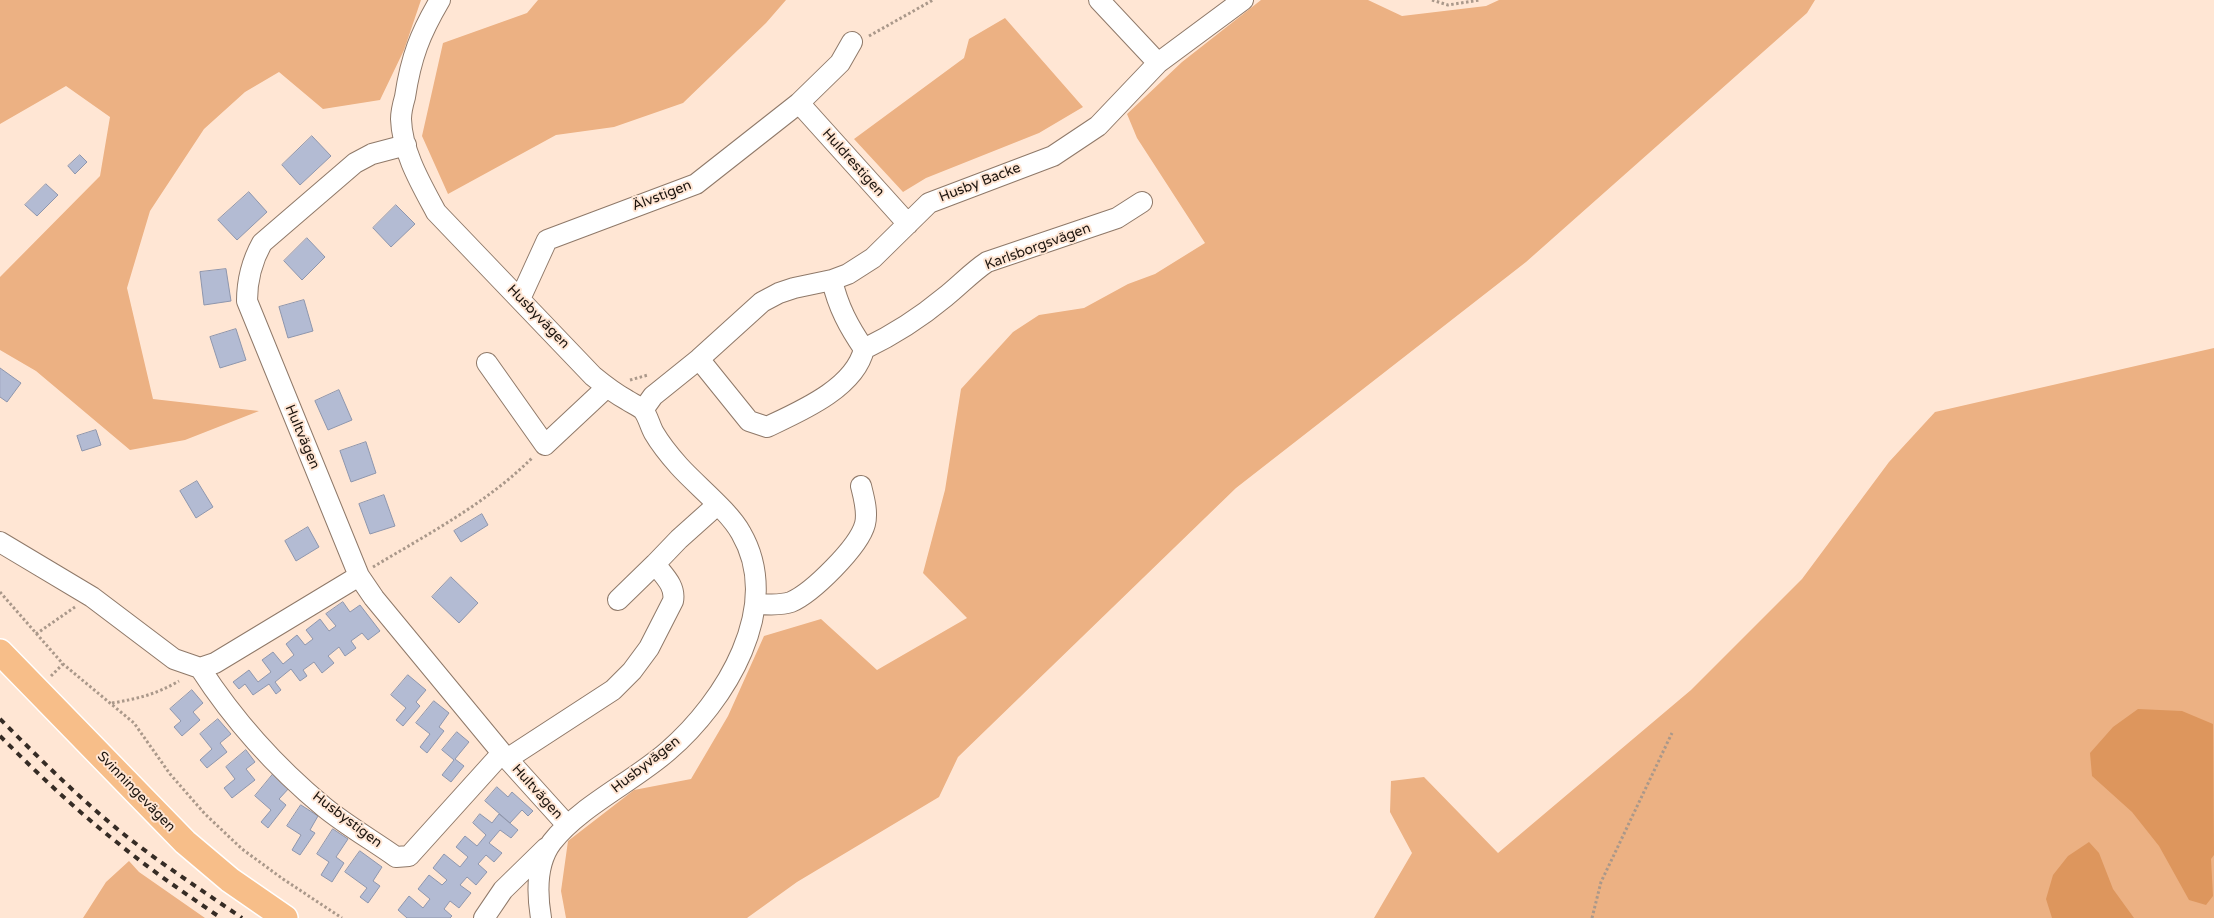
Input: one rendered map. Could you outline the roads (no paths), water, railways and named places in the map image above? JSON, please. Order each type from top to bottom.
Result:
[{"type":"main road","name":"Svinningevägen","points":[[0,652],[185,842],[230,880],[285,918]]},
{"type":"street","name":"Husbyvägen","points":[[440,0],[422,31],[409,67],[401,119],[406,145],[419,180],[436,212],[520,298],[643,410],[655,434],[679,466],[740,531],[750,553],[755,576],[756,604],[740,655],[721,692],[700,721],[668,752],[567,825],[551,843],[541,869],[538,891],[541,918]]},
{"type":"street","points":[[1099,0],[1158,63]]},
{"type":"street","name":"Husby Backe","points":[[643,410],[653,396],[699,359],[762,302],[794,288],[832,280],[848,274],[873,258],[929,203],[1053,156],[1098,126],[1158,63],[1243,0]]},
{"type":"street","name":"Älvstigen","points":[[520,298],[547,240],[696,184],[799,103],[840,63],[852,42]]},
{"type":"street","name":"Huldrestigen","points":[[799,103],[908,224]]},
{"type":"street","name":"Hultvägen","points":[[406,145],[372,154],[354,163],[262,243],[254,258],[247,290],[250,314],[359,576],[374,598],[504,756],[567,825]]},
{"type":"street","name":"Karlsborgsvägen","points":[[864,350],[885,339],[915,319],[987,262],[1116,218],[1142,202]]},
{"type":"street","points":[[699,359],[749,420],[768,427],[815,404],[852,374],[861,362],[864,350],[845,320],[836,298],[832,280]]},
{"type":"street","points":[[487,363],[545,445],[614,384]]},
{"type":"street","points":[[756,604],[783,604],[803,596],[840,561],[856,542],[865,524],[866,509],[861,486]]},
{"type":"street","points":[[618,600],[679,539],[717,505]]},
{"type":"street","points":[[0,542],[92,597],[174,659],[200,668],[215,663],[359,576]]},
{"type":"street","name":"Hultvägen","points":[[504,756],[613,690],[632,671],[649,648],[673,601],[672,586],[655,564]]},
{"type":"street","name":"Husbystigen","points":[[200,668],[217,694],[276,762],[324,807],[396,857],[409,856],[504,756]]},
{"type":"street","points":[[484,918],[503,890],[551,843]]},
{"type":"railway","points":[[0,719],[61,779],[126,836],[242,918]]},
{"type":"railway","points":[[0,736],[58,792],[103,831],[131,854],[221,918]]}]
